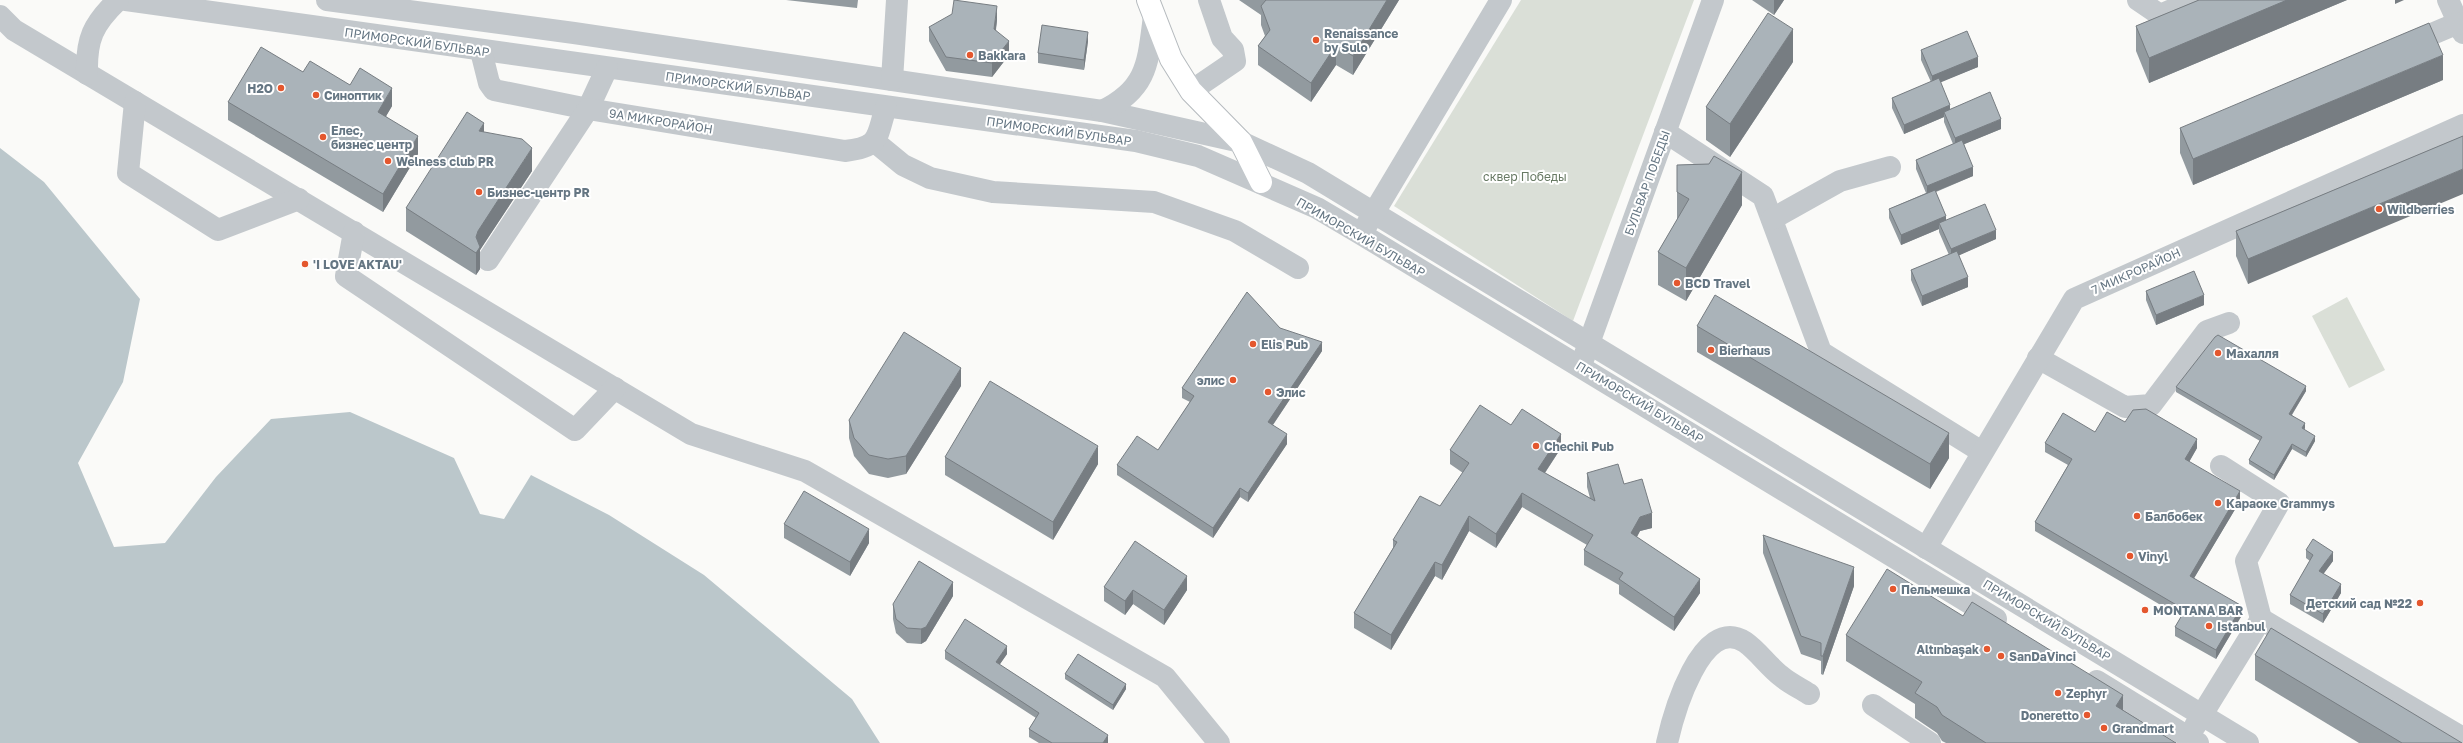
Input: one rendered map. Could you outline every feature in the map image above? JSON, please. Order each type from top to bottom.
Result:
[{"type":"main road","points":[[1151,8],[1171,59],[1191,91],[1240,142],[1261,182]]},
{"type":"street","points":[[88,74],[86,50],[93,28],[101,16],[118,0]]},
{"type":"street","name":"ПРИМОРСКИЙ БУЛЬВАР","points":[[126,0],[481,51],[1136,141],[1198,156],[1261,182],[1317,208],[1581,366],[2013,629]]},
{"type":"street","name":"ПРИМОРСКИЙ БУЛЬВАР","points":[[327,0],[574,33],[1102,111],[1240,142],[1308,173],[2248,743]]},
{"type":"street","points":[[892,80],[897,0]]},
{"type":"street","points":[[1191,91],[1235,61],[1233,50],[1222,38],[1209,0]]},
{"type":"street","points":[[1361,234],[1414,143],[1501,0]]},
{"type":"street","name":"БУЛЬВАР ПОБЕДЫ","points":[[1581,366],[1712,0]]},
{"type":"street","points":[[2138,0],[2160,15],[2194,0]]},
{"type":"street","points":[[2386,54],[2461,28],[2448,0]]},
{"type":"street","points":[[1102,111],[1122,102],[1139,83],[1149,53],[1151,8]]},
{"type":"street","points":[[0,16],[14,30],[691,434],[805,471],[1165,678],[1219,743]]},
{"type":"street","name":"9А МИКРОРАЙОН","points":[[481,51],[489,83],[494,90],[588,109],[845,151],[864,149],[875,142]]},
{"type":"street","points":[[488,260],[588,109],[607,68]]},
{"type":"street","points":[[135,102],[128,173],[218,230],[299,199]]},
{"type":"street","points":[[886,107],[875,142],[903,165],[930,178],[993,192],[1154,202],[1235,231],[1298,268]]},
{"type":"street","name":"7 МИКРОРАЙОН","points":[[1926,548],[2074,299],[2463,125]]},
{"type":"street","points":[[1665,132],[1763,196],[1821,352],[1982,452]]},
{"type":"street","points":[[1772,219],[1840,180],[1890,167]]},
{"type":"street","points":[[354,232],[346,276],[575,430],[615,388]]},
{"type":"street","points":[[2038,358],[2125,407],[2151,405],[2207,331],[2229,323]]},
{"type":"street","points":[[2221,466],[2279,503],[2246,561],[2261,619],[2463,738]]},
{"type":"street","points":[[2080,671],[2193,740],[2202,714],[2261,619]]},
{"type":"street","points":[[1667,743],[1680,696],[1689,676],[1708,648],[1718,640],[1731,639],[1744,641],[1781,676],[1809,694]]},
{"type":"street","points":[[1873,705],[1930,743]]},
{"type":"green space","name":"сквер Победы","points":[[1521,0],[1694,0],[1573,321],[1394,206]]},
{"type":"green space","points":[[2347,297],[2385,370],[2349,388],[2312,316]]},
{"type":"shaded area","points":[[0,148],[44,182],[140,299],[123,382],[78,463],[114,547],[165,543],[216,477],[271,419],[350,412],[454,458],[480,514],[504,519],[531,475],[609,515],[704,575],[852,699],[880,743],[0,743]]},
{"type":"building","points":[[954,0],[997,6],[994,29],[1009,41],[992,63],[946,57],[929,27],[952,14]]},
{"type":"building","points":[[1266,0],[1387,0],[1353,56],[1336,45],[1311,83],[1258,46],[1270,30],[1261,6]]},
{"type":"building","points":[[2199,0],[2287,0],[2149,58],[2136,26]]},
{"type":"building","points":[[1768,13],[1793,29],[1730,124],[1706,107]]},
{"type":"building","points":[[2429,23],[2443,55],[2193,159],[2180,128]]},
{"type":"building","points":[[1042,25],[1088,32],[1084,60],[1038,53]]},
{"type":"building","points":[[1967,31],[1978,57],[1932,76],[1921,50]]},
{"type":"building","name":"Елес, бизнес центр","points":[[261,47],[303,72],[310,61],[350,85],[360,68],[392,88],[378,112],[418,136],[383,194],[228,102]]},
{"type":"building","points":[[1939,78],[1950,105],[1904,125],[1892,98]]},
{"type":"building","points":[[1990,92],[2001,119],[1955,138],[1944,112]]},
{"type":"building","points":[[467,112],[484,123],[479,131],[522,139],[532,148],[478,231],[476,237],[480,247],[476,253],[406,208]]},
{"type":"building","points":[[2463,136],[2463,169],[2248,259],[2236,231]]},
{"type":"building","points":[[1962,140],[1973,167],[1927,186],[1916,160]]},
{"type":"building","points":[[1714,156],[1742,172],[1686,268],[1658,252],[1689,199],[1677,192],[1677,165],[1709,164]]},
{"type":"building","points":[[1935,190],[1946,216],[1901,235],[1889,209]]},
{"type":"building","points":[[1985,204],[1996,230],[1951,249],[1939,223]]},
{"type":"building","points":[[1957,251],[1968,277],[1922,296],[1911,270]]},
{"type":"building","points":[[2194,271],[2204,295],[2156,315],[2146,291]]},
{"type":"building","points":[[1247,292],[1280,328],[1322,342],[1268,422],[1287,434],[1248,493],[1240,488],[1213,528],[1117,465],[1137,436],[1158,450],[1194,396],[1182,388]]},
{"type":"building","points":[[1715,295],[1949,433],[1930,464],[1697,326]]},
{"type":"building","points":[[904,332],[961,368],[906,456],[888,459],[869,455],[854,438],[849,420]]},
{"type":"building","points":[[2218,335],[2306,386],[2289,414],[2305,423],[2302,428],[2315,436],[2306,452],[2292,444],[2274,475],[2249,460],[2262,437],[2176,387]]},
{"type":"building","points":[[990,381],[1098,446],[1053,522],[945,457]]},
{"type":"building","points":[[1480,405],[1511,425],[1522,409],[1561,434],[1538,469],[1595,501],[1587,473],[1618,464],[1624,484],[1642,479],[1652,513],[1640,517],[1631,533],[1700,579],[1674,617],[1619,579],[1623,573],[1584,550],[1593,535],[1522,493],[1496,534],[1469,516],[1442,565],[1435,562],[1391,635],[1354,613],[1397,542],[1393,540],[1420,496],[1440,506],[1469,463],[1450,450]]},
{"type":"building","name":"Балбобек","points":[[2146,409],[2197,439],[2185,459],[2240,491],[2190,576],[2242,606],[2216,650],[2175,627],[2185,610],[2035,522],[2072,459],[2045,443],[2063,413],[2095,432],[2107,412],[2125,422],[2133,410]]},
{"type":"building","points":[[804,491],[869,529],[850,562],[784,524]]},
{"type":"building","points":[[1763,535],[1854,567],[1823,656],[1821,656],[1821,643],[1801,636]]},
{"type":"building","points":[[2313,539],[2333,552],[2319,571],[2341,584],[2323,614],[2290,595],[2313,555],[2306,550]]},
{"type":"building","points":[[1135,541],[1187,576],[1164,610],[1133,590],[1125,601],[1104,587]]},
{"type":"building","points":[[919,561],[953,582],[926,627],[921,629],[907,628],[896,619],[893,604]]},
{"type":"building","points":[[1887,569],[1963,616],[1972,602],[2123,695],[2116,706],[2176,743],[1986,743],[1942,715],[1937,707],[1915,693],[1922,682],[1846,635]]},
{"type":"building","points":[[965,619],[1007,646],[996,662],[1108,735],[1103,743],[1052,743],[1029,729],[1039,713],[945,651]]},
{"type":"building","points":[[2271,628],[2462,743],[2402,743],[2255,655]]},
{"type":"building","points":[[1078,654],[1126,684],[1113,705],[1065,674]]},
{"type":"place","name":"Renaissance by Sulo","points":[[1316,40]]},
{"type":"place","name":"Bakkara","points":[[970,55]]},
{"type":"place","name":"H2O","points":[[281,88]]},
{"type":"place","name":"Синоптик","points":[[316,95]]},
{"type":"place","name":"Елес, бизнес центр","points":[[323,137]]},
{"type":"place","name":"Welness club PR","points":[[388,161]]},
{"type":"place","name":"Бизнес-центр PR","points":[[479,192]]},
{"type":"place","name":"Wildberries","points":[[2379,209]]},
{"type":"place","name":"'I LOVE AKTAU'","points":[[305,264]]},
{"type":"place","name":"BCD Travel","points":[[1677,283]]},
{"type":"place","name":"Elis Pub","points":[[1253,344]]},
{"type":"place","name":"Bierhaus","points":[[1711,350]]},
{"type":"place","name":"Махалля","points":[[2218,353]]},
{"type":"place","name":"элис","points":[[1233,380]]},
{"type":"place","name":"Элис","points":[[1268,392]]},
{"type":"place","name":"Chechil Pub","points":[[1536,446]]},
{"type":"place","name":"Караоке Grammys","points":[[2218,503]]},
{"type":"place","name":"Балбобек","points":[[2137,516]]},
{"type":"place","name":"Vinyl","points":[[2130,556]]},
{"type":"place","name":"Пельмешка","points":[[1893,589]]},
{"type":"place","name":"Детский сад №22","points":[[2420,603]]},
{"type":"place","name":"MONTANA BAR","points":[[2145,610]]},
{"type":"place","name":"Istanbul","points":[[2209,626]]},
{"type":"place","name":"Altınbaşak","points":[[1987,649]]},
{"type":"place","name":"SanDaVinci","points":[[2001,656]]},
{"type":"place","name":"Zephyr","points":[[2058,693]]},
{"type":"place","name":"Doneretto","points":[[2087,715]]},
{"type":"place","name":"Grandmart","points":[[2104,728]]}]
